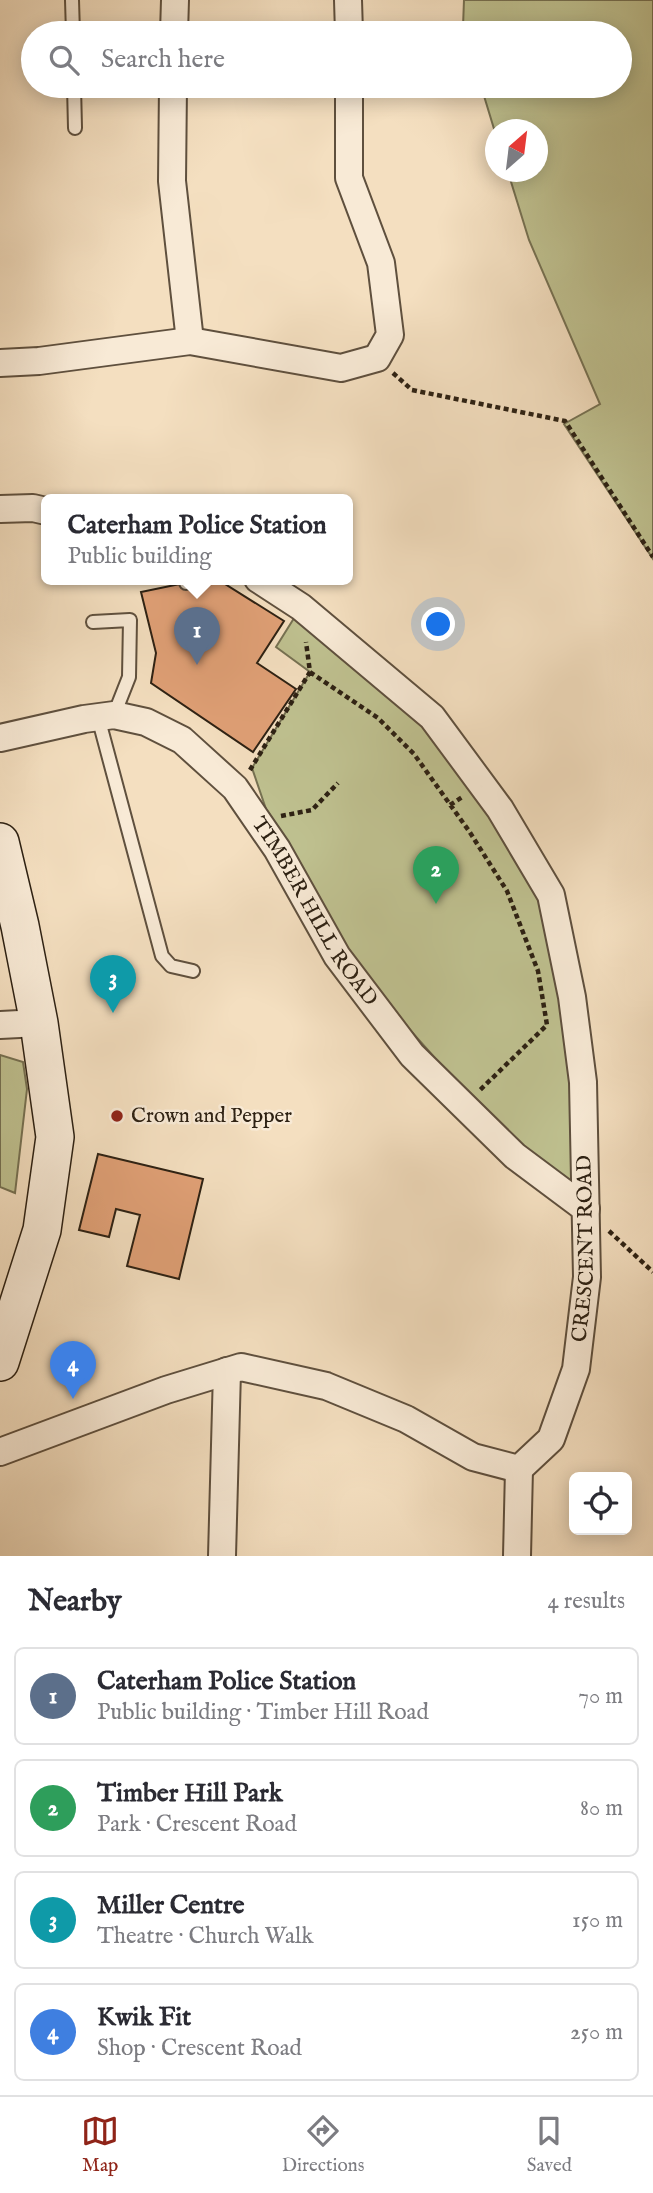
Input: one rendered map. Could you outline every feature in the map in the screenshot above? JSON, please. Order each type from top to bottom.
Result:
[{"type":"main road","points":[[0,842],[39,1023],[55,1136],[42,1230],[0,1363]]},
{"type":"street","points":[[174,21],[175,0]]},
{"type":"street","points":[[348,0],[349,21]]},
{"type":"street","points":[[173,98],[172,181],[190,341]]},
{"type":"street","points":[[0,363],[39,361],[190,341],[341,368],[377,358],[390,335],[381,264],[349,178],[349,98]]},
{"type":"street","points":[[0,509],[41,510]]},
{"type":"street","name":"CRESCENT ROAD","points":[[267,585],[301,607],[432,717],[500,809],[551,895],[572,997],[583,1082],[587,1278],[576,1369],[551,1439],[519,1469]]},
{"type":"street","name":"TIMBER HILL ROAD","points":[[0,738],[106,716],[146,722],[248,779],[277,849],[337,956],[412,1055],[515,1156],[586,1209]]},
{"type":"street","points":[[0,1025],[39,1023]]},
{"type":"street","points":[[0,1452],[166,1390],[241,1367],[326,1387],[406,1419],[473,1457],[519,1469],[517,1556]]},
{"type":"street","points":[[222,1556],[228,1371]]},
{"type":"lane","points":[[72,0],[73,21]]},
{"type":"lane","points":[[74,98],[75,128]]},
{"type":"lane","points":[[93,622],[130,620],[129,677],[106,716],[162,956],[171,966],[193,971]]},
{"type":"path","points":[[377,358],[412,390],[565,421],[653,557]]},
{"type":"path","points":[[248,779],[310,672],[301,607]]},
{"type":"path","points":[[310,672],[378,718],[414,754],[469,831],[507,891],[538,971],[547,1025],[476,1094]]},
{"type":"path","points":[[279,821],[277,817],[312,810],[338,783]]},
{"type":"path","points":[[586,1209],[653,1272]]},
{"type":"green space","points":[[464,0],[653,0],[653,559],[564,424],[600,404],[529,240],[511,182],[548,182],[548,119],[491,119],[485,98],[632,98],[632,21],[463,21]]},
{"type":"green space","points":[[301,607],[432,717],[551,895],[586,1209],[435,1058],[369,984],[324,912],[282,833],[266,809],[252,768],[310,672],[276,647]]},
{"type":"green space","points":[[0,1055],[23,1062],[27,1089],[15,1193],[0,1187]]},
{"type":"building","points":[[175,585],[227,585],[284,621],[257,663],[296,689],[253,752],[151,683],[156,653],[141,592]]},
{"type":"building","points":[[98,1154],[203,1179],[179,1279],[127,1266],[140,1215],[116,1209],[109,1237],[79,1230]]},
{"type":"place","name":"Caterham Police Station","points":[[197,665]]},
{"type":"place","name":"Timber Hill Park","points":[[436,904]]},
{"type":"place","name":"Miller Centre","points":[[113,1013]]},
{"type":"place","name":"Crown and Pepper","points":[[117,1116]]},
{"type":"place","name":"Kwik Fit","points":[[73,1399]]}]
